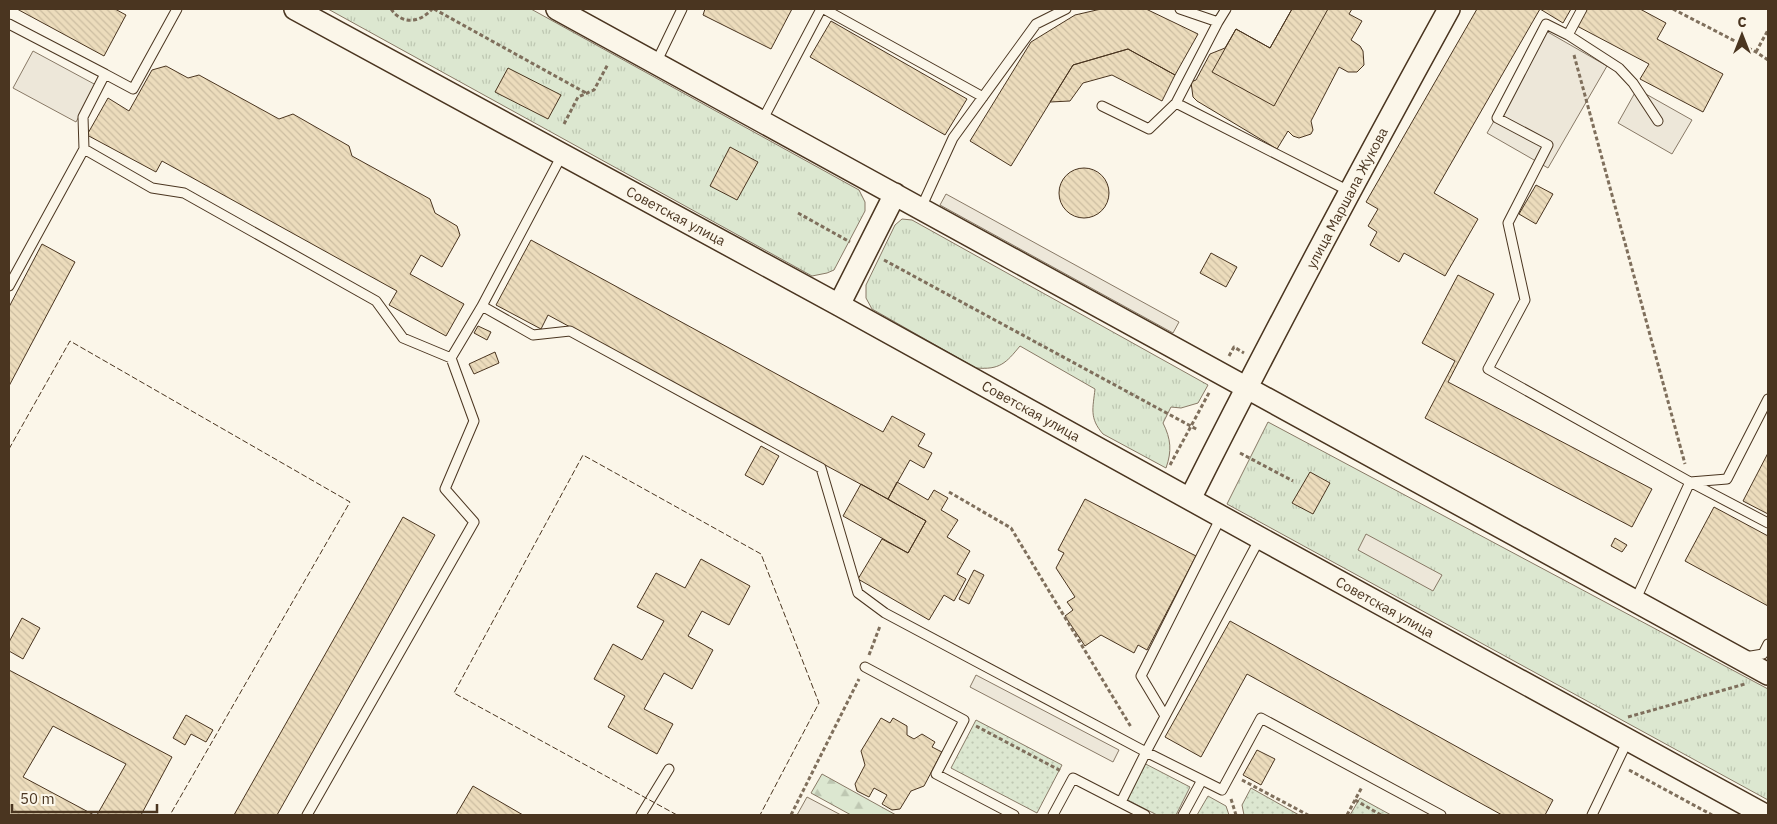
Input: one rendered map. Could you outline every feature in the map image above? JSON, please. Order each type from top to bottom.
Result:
[{"type":"street","name":"Советская улица","points":[[295,9],[839,305],[1765,815]]},
{"type":"street","points":[[557,9],[1768,674]]},
{"type":"street","name":"улица Маршала Жукова","points":[[1190,499],[1246,387],[1449,9]]},
{"type":"street","points":[[839,305],[895,194]]},
{"type":"lane","points":[[9,24],[133,89],[177,9]]},
{"type":"lane","points":[[655,63],[682,9]]},
{"type":"lane","points":[[762,122],[822,9],[983,97]]},
{"type":"lane","points":[[920,209],[953,138],[1036,24],[1066,9]]},
{"type":"lane","points":[[1180,9],[1218,22]]},
{"type":"lane","points":[[1102,106],[1149,129],[1176,103],[1226,9]]},
{"type":"lane","points":[[1568,35],[1582,9]]},
{"type":"lane","points":[[1658,121],[1633,83],[1619,68],[1568,35],[1546,24],[1497,118],[1548,144],[1508,223],[1525,300],[1488,369],[1768,524]]},
{"type":"lane","points":[[9,286],[84,149],[83,117],[105,74]]},
{"type":"lane","points":[[1176,103],[1350,191]]},
{"type":"lane","points":[[84,149],[152,188],[184,193],[376,301],[403,338],[451,358],[474,421],[444,489],[474,522],[307,815]]},
{"type":"lane","points":[[451,358],[482,306],[562,155]]},
{"type":"lane","points":[[482,306],[533,335],[570,331],[822,468],[858,593],[885,613],[1146,752],[1222,790],[1261,718],[1441,815]]},
{"type":"lane","points":[[1690,482],[1727,479],[1768,399]]},
{"type":"lane","points":[[1635,600],[1690,482]]},
{"type":"lane","points":[[1165,716],[1141,676],[1221,517]]},
{"type":"lane","points":[[1121,802],[1260,538]]},
{"type":"lane","points":[[1740,658],[1763,654],[1768,644]]},
{"type":"lane","points":[[865,667],[964,720],[936,774],[1014,815]]},
{"type":"lane","points":[[1592,815],[1628,740]]},
{"type":"lane","points":[[641,815],[669,769]]},
{"type":"lane","points":[[1053,815],[1073,778],[1145,815]]},
{"type":"lane","points":[[1183,815],[1202,780]]},
{"type":"path","points":[[391,9],[395,15],[405,20],[416,21],[433,9],[586,94]]},
{"type":"path","points":[[1673,9],[1768,60]]},
{"type":"path","points":[[1756,52],[1768,30]]},
{"type":"path","points":[[1568,35],[1690,482]]},
{"type":"path","points":[[564,124],[578,97],[594,90],[608,64]]},
{"type":"path","points":[[798,213],[1198,430]]},
{"type":"path","points":[[1226,363],[1234,347],[1247,354]]},
{"type":"path","points":[[1170,465],[1211,389]]},
{"type":"path","points":[[1240,453],[1293,481]]},
{"type":"path","points":[[950,492],[1011,528],[1146,752]]},
{"type":"path","points":[[791,815],[865,667],[885,613]]},
{"type":"path","points":[[1626,718],[1748,683]]},
{"type":"path","points":[[964,720],[1073,778]]},
{"type":"path","points":[[1617,764],[1712,815]]},
{"type":"path","points":[[1230,774],[1308,815]]},
{"type":"path","points":[[1346,815],[1368,776]]},
{"type":"path","points":[[1355,800],[1381,815]]},
{"type":"green space","points":[[328,9],[531,9],[859,190],[865,202],[865,211],[834,270],[812,276]]},
{"type":"green space","points":[[902,219],[912,220],[1208,385],[1198,403],[1181,408],[1171,407],[1163,423],[1170,445],[1166,468],[1103,434],[1096,423],[1093,413],[1095,389],[1020,346],[1002,364],[991,368],[976,368],[872,309],[866,298],[866,285],[895,225]]},
{"type":"green space","points":[[1268,422],[1768,689],[1768,800],[1227,504]]},
{"type":"green space","points":[[976,720],[1062,765],[1037,813],[951,768]]},
{"type":"green space","points":[[1138,760],[1190,787],[1176,815],[1157,815],[1120,796]]},
{"type":"green space","points":[[822,774],[896,815],[851,815],[811,793]]},
{"type":"green space","points":[[1251,788],[1299,815],[1244,815],[1242,805]]},
{"type":"green space","points":[[1208,796],[1226,806],[1229,815],[1197,815]]},
{"type":"green space","points":[[1360,798],[1391,815],[1350,815]]},
{"type":"shaded area","points":[[1546,31],[1607,66],[1548,168],[1487,133]]},
{"type":"shaded area","points":[[33,51],[96,85],[76,122],[13,88]]},
{"type":"shaded area","points":[[1637,89],[1692,120],[1672,154],[1618,123]]},
{"type":"shaded area","points":[[946,194],[1179,322],[1173,333],[940,205]]},
{"type":"shaded area","points":[[1366,534],[1442,575],[1433,591],[1358,550]]},
{"type":"shaded area","points":[[976,675],[1119,750],[1113,762],[970,687]]},
{"type":"shaded area","points":[[807,797],[841,815],[797,815]]},
{"type":"building","points":[[17,9],[115,9],[126,15],[104,56]]},
{"type":"building","points":[[705,9],[792,9],[771,49],[703,15]]},
{"type":"building","points":[[1101,9],[1146,9],[1198,34],[1175,75],[1128,49],[1073,65],[1011,166],[970,141],[1031,42],[1075,15]]},
{"type":"building","points":[[1292,9],[1328,9],[1274,106],[1212,72],[1236,29],[1270,48]]},
{"type":"building","points":[[1292,9],[1352,9],[1349,14],[1362,21],[1351,40],[1360,46],[1363,51],[1364,65],[1357,72],[1348,72],[1339,67],[1311,121],[1313,130],[1311,134],[1299,138],[1293,136],[1288,131],[1277,149],[1197,101],[1193,97],[1191,82],[1196,80],[1210,54],[1225,48],[1236,29],[1270,48]]},
{"type":"building","points":[[1477,9],[1540,9],[1434,193],[1478,219],[1445,276],[1404,253],[1399,262],[1370,245],[1377,232],[1368,226],[1378,209],[1366,202]]},
{"type":"building","points":[[1540,9],[1571,9],[1563,23]]},
{"type":"building","points":[[1586,9],[1640,9],[1666,23],[1657,39],[1723,74],[1703,112],[1640,79],[1649,64],[1577,26]]},
{"type":"building","points":[[831,21],[967,99],[945,135],[810,57]]},
{"type":"building","points":[[1128,49],[1175,75],[1162,101],[1112,75],[1083,83],[1070,101],[1050,102],[1073,65]]},
{"type":"building","points":[[166,66],[188,78],[199,75],[279,119],[293,114],[349,146],[352,156],[430,199],[435,213],[457,226],[460,235],[442,267],[421,255],[410,274],[464,304],[446,336],[389,305],[397,291],[162,161],[156,172],[87,135],[108,98],[129,111],[152,70]]},
{"type":"building","points":[[508,68],[561,95],[548,119],[495,92]]},
{"type":"building","points":[[730,147],[758,162],[737,200],[710,186]]},
{"type":"building","points":[[1079,168],[1089,168],[1102,175],[1109,188],[1109,198],[1102,211],[1089,218],[1079,218],[1070,214],[1063,207],[1059,198],[1059,188],[1063,179],[1070,172]]},
{"type":"building","points":[[1536,185],[1553,194],[1536,224],[1519,214]]},
{"type":"building","points":[[531,240],[883,432],[892,416],[925,434],[918,446],[932,453],[924,468],[910,460],[888,499],[548,315],[541,329],[496,305]]},
{"type":"building","points":[[42,244],[75,262],[9,386],[9,307]]},
{"type":"building","points":[[1211,253],[1237,267],[1226,287],[1200,273]]},
{"type":"building","points":[[1458,275],[1494,294],[1448,382],[1652,489],[1632,527],[1425,418],[1455,361],[1422,343]]},
{"type":"building","points":[[478,326],[491,332],[487,340],[474,333]]},
{"type":"building","points":[[495,352],[499,363],[474,374],[469,364]]},
{"type":"building","points":[[761,446],[779,456],[763,485],[745,475]]},
{"type":"building","points":[[1768,453],[1768,514],[1743,501]]},
{"type":"building","points":[[1310,472],[1330,483],[1313,514],[1292,503]]},
{"type":"building","points":[[897,482],[928,500],[934,490],[948,498],[941,510],[958,520],[947,537],[970,551],[957,574],[966,579],[954,601],[944,595],[929,620],[858,579],[882,539],[908,553],[926,521],[888,499]]},
{"type":"building","points":[[861,484],[926,521],[908,553],[843,516]]},
{"type":"building","points":[[1085,499],[1196,556],[1147,650],[1138,645],[1134,653],[1101,635],[1085,646],[1065,616],[1073,610],[1067,602],[1075,597],[1056,568],[1064,553],[1058,550]]},
{"type":"building","points":[[1714,507],[1768,536],[1768,606],[1685,561]]},
{"type":"building","points":[[403,517],[435,535],[277,815],[234,815]]},
{"type":"building","points":[[1615,538],[1627,545],[1622,552],[1611,546]]},
{"type":"building","points":[[701,559],[750,586],[729,625],[702,611],[688,636],[713,650],[692,689],[664,673],[644,709],[673,724],[657,754],[608,727],[625,696],[594,679],[613,644],[642,660],[664,621],[637,607],[656,573],[685,588]]},
{"type":"building","points":[[974,570],[984,575],[969,604],[959,599]]},
{"type":"building","points":[[22,618],[40,628],[23,659],[9,651],[9,642]]},
{"type":"building","points":[[1230,621],[1553,800],[1545,815],[1502,815],[1247,674],[1201,757],[1165,737]]},
{"type":"building","points":[[9,670],[172,757],[141,815],[97,815],[126,764],[53,726],[23,777],[94,815],[9,815]]},
{"type":"building","points":[[186,715],[213,730],[206,742],[191,734],[185,745],[173,738]]},
{"type":"building","points":[[881,718],[890,723],[893,718],[907,726],[907,735],[914,739],[922,734],[935,742],[932,747],[942,752],[924,786],[911,791],[900,809],[892,810],[882,804],[887,795],[874,788],[869,797],[857,791],[855,784],[865,765],[861,751]]},
{"type":"building","points":[[1257,750],[1275,759],[1261,785],[1243,775]]},
{"type":"building","points":[[473,786],[523,815],[456,815]]},
{"type":"fence","points":[[9,449],[70,341],[350,502],[170,815]]},
{"type":"fence","points":[[677,815],[454,693],[583,455],[761,554],[819,703],[760,815]]}]
